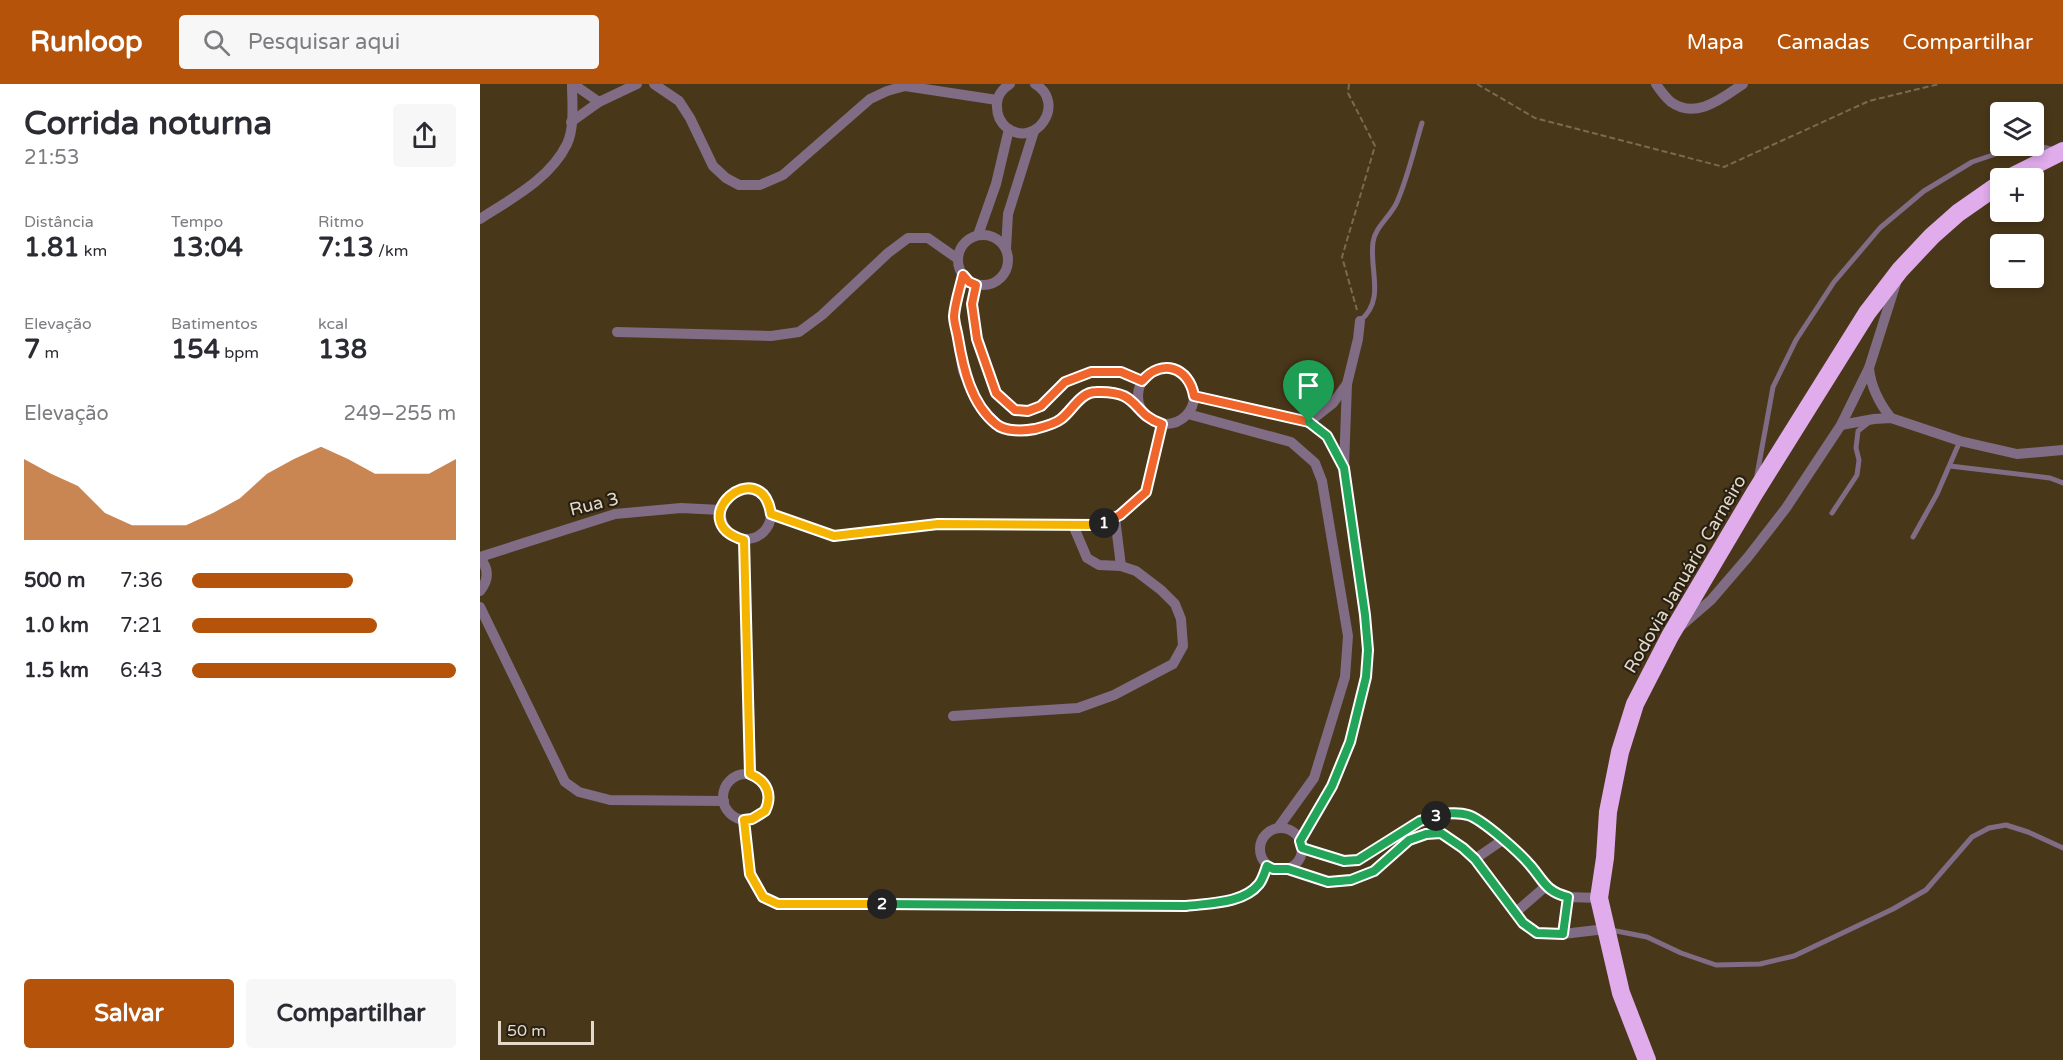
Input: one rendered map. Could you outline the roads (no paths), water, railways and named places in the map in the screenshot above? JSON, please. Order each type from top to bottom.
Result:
[{"type":"highway","points":[[2028,168],[2061,151]]},
{"type":"highway","name":"Rodovia Januário Carneiro","points":[[1647,1060],[1621,993],[1599,898],[1605,858],[1608,812],[1620,752],[1635,704],[1670,636],[1754,494],[1867,313],[1900,270],[1958,213],[1990,191]]},
{"type":"street","points":[[573,84],[599,102]]},
{"type":"street","points":[[480,219],[535,182],[554,164],[568,143],[573,84]]},
{"type":"street","points":[[571,122],[599,102],[637,84]]},
{"type":"street","points":[[654,84],[679,101],[690,118],[713,166],[726,178],[740,185],[760,185],[783,175],[870,99],[905,85],[997,100]]},
{"type":"street","points":[[1010,84],[1001,92],[997,100],[998,116],[1009,129],[1025,133],[1041,125],[1049,109],[1048,100],[1037,85]]},
{"type":"street","points":[[1656,84],[1670,101],[1683,108],[1699,109],[1720,100],[1743,84]]},
{"type":"street","points":[[978,235],[996,184],[1009,129]]},
{"type":"street","points":[[1006,249],[995,238],[978,235],[963,243],[958,259],[963,275],[969,282],[976,285],[992,284],[1005,273],[1008,257],[1006,249],[1008,214],[1034,130]]},
{"type":"street","points":[[617,332],[771,336],[798,332],[822,315],[888,253],[908,238],[928,237],[958,259]]},
{"type":"street","points":[[1670,636],[1711,600],[1749,557],[1786,508],[1841,425],[1869,368],[1900,270]]},
{"type":"street","points":[[963,275],[954,316],[963,370],[976,400],[997,425],[1017,431],[1036,429],[1060,420],[1075,403],[1092,392],[1125,394],[1153,421],[1172,424],[1188,414],[1192,406],[1194,396],[1188,378],[1173,369],[1155,370],[1142,381],[1138,389],[1140,407]]},
{"type":"street","points":[[976,285],[972,304],[977,339],[996,393],[1015,410],[1028,411],[1041,406],[1065,382],[1091,372],[1121,372],[1142,381]]},
{"type":"street","points":[[1288,869],[1299,861],[1301,844],[1332,786],[1350,742],[1366,677],[1368,650],[1365,615],[1344,468],[1347,384],[1360,321]]},
{"type":"street","points":[[1869,368],[1870,381],[1877,398],[1891,418]]},
{"type":"street","points":[[1309,422],[1333,404],[1347,384]]},
{"type":"street","points":[[1194,396],[1309,422],[1327,436],[1344,468]]},
{"type":"street","points":[[1188,414],[1292,442],[1315,463],[1322,481],[1348,636],[1345,677],[1314,778],[1278,828],[1266,834],[1262,839],[1260,853],[1267,866],[1273,869],[1288,869],[1328,882],[1351,880],[1374,871],[1409,840],[1426,834],[1441,833],[1475,859],[1523,923],[1537,933],[1563,934],[1606,929]]},
{"type":"street","points":[[1841,425],[1891,418],[1960,441],[2017,454],[2063,450]]},
{"type":"street","points":[[771,514],[834,536],[938,524],[1099,525],[1120,515],[1146,492],[1162,424]]},
{"type":"street","points":[[744,489],[752,489],[766,499],[771,514],[766,530],[760,536],[744,540],[729,533],[721,518],[721,510],[729,495],[744,489]]},
{"type":"street","name":"Rua 3","points":[[480,557],[615,514],[681,508],[721,510]]},
{"type":"street","points":[[1115,518],[1121,566]]},
{"type":"street","points":[[953,716],[1078,708],[1114,695],[1173,664],[1183,646],[1181,619],[1175,604],[1136,571],[1121,566],[1099,565],[1087,558],[1073,525]]},
{"type":"street","points":[[744,540],[750,774]]},
{"type":"street","points":[[480,557],[487,570],[487,578],[480,591]]},
{"type":"street","points":[[480,607],[565,782],[579,792],[610,800],[724,801]]},
{"type":"street","points":[[743,774],[750,774],[764,782],[768,789],[768,804],[759,816],[744,820],[731,814],[724,801],[724,794],[730,781],[743,774]]},
{"type":"street","points":[[1278,828],[1292,831],[1301,844],[1344,861],[1358,860],[1420,821],[1443,814],[1469,815],[1504,839],[1530,864],[1545,887],[1556,894],[1568,897],[1599,898]]},
{"type":"street","points":[[744,820],[750,874],[763,897],[778,904],[1186,906],[1228,901],[1246,894],[1259,884],[1267,866]]},
{"type":"street","points":[[1475,859],[1504,839]]},
{"type":"street","points":[[1515,913],[1545,887]]},
{"type":"street","points":[[1563,934],[1568,897]]},
{"type":"lane","points":[[1360,321],[1373,306],[1375,295],[1373,240],[1396,205],[1422,123]]},
{"type":"lane","points":[[2044,147],[2061,151]]},
{"type":"lane","points":[[1754,494],[1773,387],[1796,340],[1834,282],[1880,228],[1924,192],[1972,162],[1990,156]]},
{"type":"lane","points":[[1832,513],[1857,475],[1858,430],[1874,419]]},
{"type":"lane","points":[[1913,537],[1926,516],[1960,441]]},
{"type":"lane","points":[[1950,466],[2050,478],[2063,483]]},
{"type":"lane","points":[[1606,929],[1647,937],[1681,953],[1716,965],[1760,964],[1794,956],[1893,909],[1926,890],[1972,837],[1989,828],[2006,825],[2028,831],[2063,848]]}]
